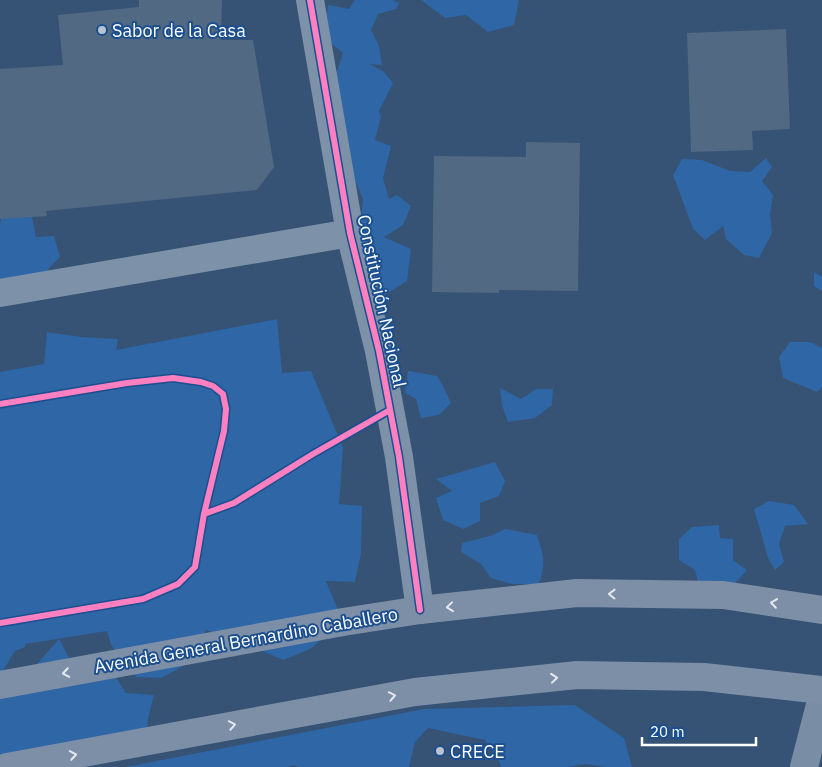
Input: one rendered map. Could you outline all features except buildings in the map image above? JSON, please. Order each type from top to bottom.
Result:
[{"type":"main road","name":"Avenida General Bernardino Caballero","points":[[0,685],[343,622],[420,610],[576,593],[723,595],[822,610]]},
{"type":"main road","points":[[7,767],[415,692],[577,675],[704,677],[822,690]]},
{"type":"street","name":"Constitución Nacional","points":[[310,0],[350,233],[379,351],[397,448],[420,610]]},
{"type":"street","points":[[0,293],[350,233]]},
{"type":"street","points":[[804,767],[822,697]]},
{"type":"shaded area","points":[[355,0],[393,0],[399,3],[396,9],[378,14],[371,30],[379,46],[382,65],[370,64],[384,72],[393,83],[379,111],[381,117],[375,140],[391,146],[383,178],[389,199],[397,195],[411,206],[403,225],[384,237],[411,249],[407,281],[383,296],[362,293],[360,226],[363,199],[350,169],[336,74],[343,53],[324,38],[328,5],[349,9]]},
{"type":"shaded area","points":[[421,0],[519,0],[514,25],[488,32],[466,15],[445,18]]},
{"type":"shaded area","points":[[766,158],[772,167],[762,181],[773,195],[770,214],[772,233],[759,258],[744,255],[726,239],[723,226],[705,240],[693,229],[673,175],[682,159],[702,160],[730,171],[750,172]]},
{"type":"shaded area","points":[[28,197],[36,237],[54,236],[60,257],[49,268],[44,296],[0,296],[0,224],[5,205]]},
{"type":"shaded area","points":[[814,272],[822,277],[822,291],[814,286]]},
{"type":"shaded area","points":[[277,319],[282,373],[311,371],[343,448],[339,504],[362,506],[361,553],[355,582],[326,581],[343,622],[310,649],[283,660],[239,641],[206,630],[189,663],[161,678],[136,677],[111,645],[107,631],[25,644],[25,647],[15,651],[4,669],[23,689],[37,664],[59,639],[76,671],[108,665],[126,693],[154,695],[148,719],[147,741],[0,765],[0,372],[44,364],[47,332],[81,337],[118,339],[116,350]]},
{"type":"shaded area","points":[[790,342],[810,342],[822,348],[822,387],[817,392],[783,378],[779,357]]},
{"type":"shaded area","points":[[408,371],[437,376],[451,403],[439,415],[421,418],[416,399],[405,393]]},
{"type":"shaded area","points":[[500,388],[521,399],[536,389],[553,389],[552,405],[535,418],[508,422],[502,405]]},
{"type":"shaded area","points":[[495,462],[505,481],[499,496],[480,503],[480,521],[463,529],[443,520],[436,498],[452,491],[436,479]]},
{"type":"shaded area","points":[[769,501],[794,505],[808,524],[785,526],[779,544],[784,562],[775,570],[768,558],[754,509]]},
{"type":"shaded area","points":[[719,525],[720,538],[733,539],[733,560],[747,570],[729,590],[699,585],[695,570],[679,560],[679,539],[692,527]]},
{"type":"shaded area","points":[[505,529],[537,535],[543,560],[543,570],[539,584],[512,584],[491,578],[481,564],[461,552],[462,543],[490,536]]},
{"type":"shaded area","points":[[575,705],[624,738],[632,767],[607,767],[585,764],[567,767],[501,767],[485,740],[428,728],[415,742],[409,767],[300,767],[291,765],[290,767],[126,767],[424,709]]},
{"type":"cycle path","points":[[310,0],[350,233],[379,351],[399,457],[420,610]]},
{"type":"cycle path","points":[[0,404],[127,383],[173,378],[201,382],[213,386],[223,394],[226,409],[224,431],[204,514],[195,567],[178,584],[143,599],[0,623]]},
{"type":"cycle path","points":[[204,514],[234,503],[313,454],[390,410]]},
{"type":"place","name":"Sabor de la Casa","points":[[102,30]]},
{"type":"place","name":"CRECE","points":[[440,751]]}]
